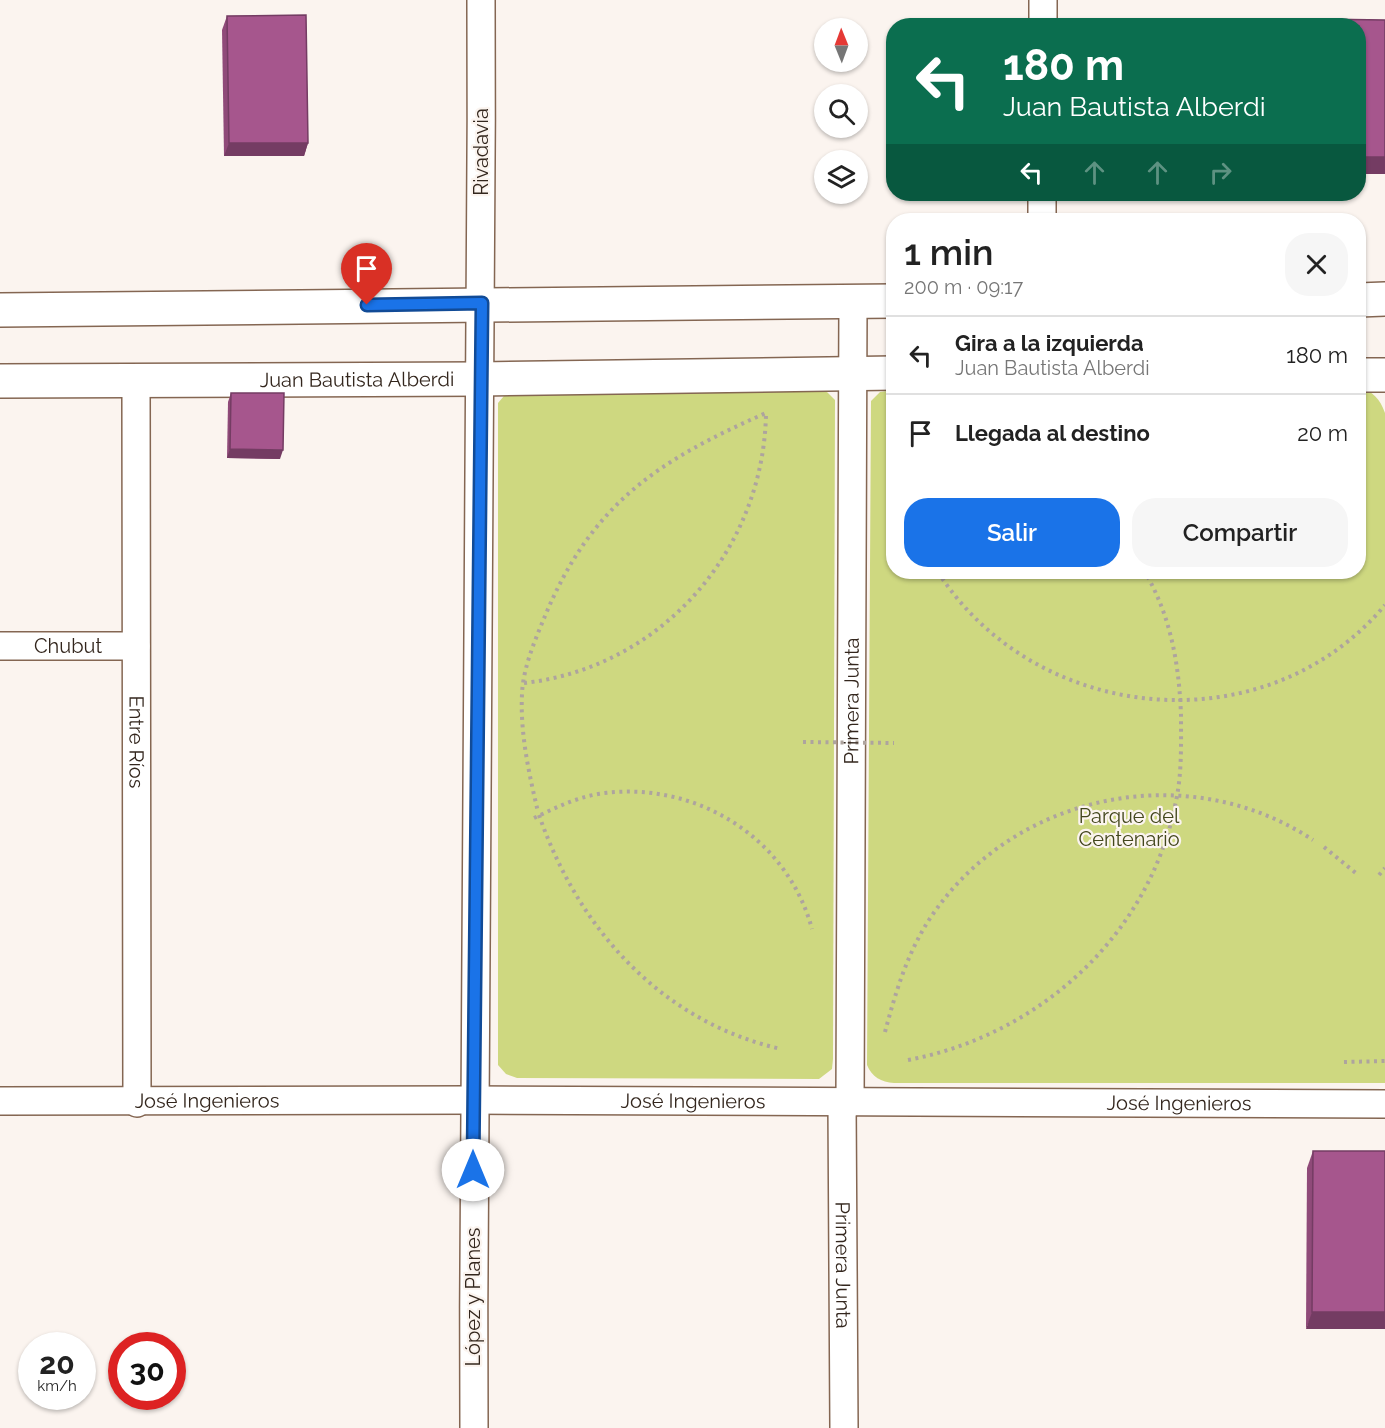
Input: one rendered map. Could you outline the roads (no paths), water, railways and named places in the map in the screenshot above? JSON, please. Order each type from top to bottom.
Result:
[{"type":"main road","points":[[1366,300],[1385,299]]},
{"type":"main road","points":[[0,310],[482,303],[886,301]]},
{"type":"main road","name":"Juan Bautista Alberdi","points":[[0,381],[481,379],[886,373]]},
{"type":"main road","points":[[1366,375],[1385,375]]},
{"type":"street","name":"Rivadavia","points":[[481,0],[482,303]]},
{"type":"street","points":[[1043,0],[1043,18]]},
{"type":"street","name":"Primera Junta","points":[[844,1428],[853,301]]},
{"type":"street","name":"López y Planes","points":[[474,1428],[473,1100],[482,303]]},
{"type":"street","name":"Entre Ríos","points":[[136,380],[137,1102]]},
{"type":"street","name":"Chubut","points":[[0,646],[136,646]]},
{"type":"street","name":"José Ingenieros","points":[[0,1101],[473,1100],[1385,1104]]},
{"type":"park label","name":"Parque del Centenario","points":[[1129,828]]}]
